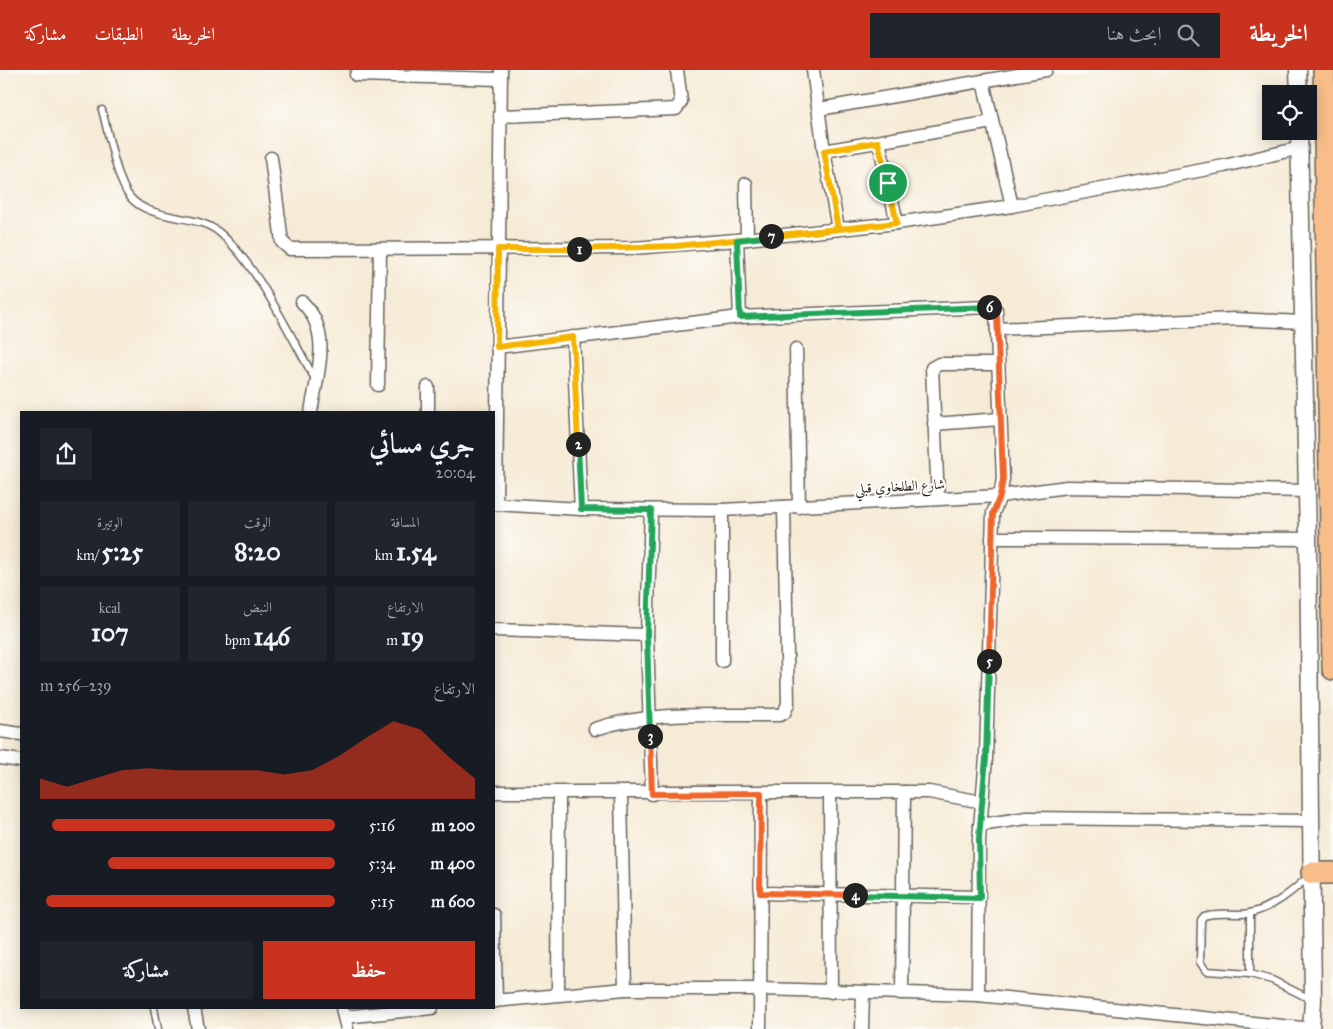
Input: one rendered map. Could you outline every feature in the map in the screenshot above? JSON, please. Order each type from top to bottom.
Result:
[{"type":"highway","points":[[1324,70],[1333,669]]},
{"type":"highway","points":[[1312,873],[1333,873]]},
{"type":"street","points":[[500,116],[676,109],[681,102],[677,70]]},
{"type":"street","points":[[813,70],[824,151],[838,229]]},
{"type":"street","points":[[818,109],[1046,70]]},
{"type":"street","points":[[1298,70],[1299,85]]},
{"type":"street","points":[[356,75],[501,75],[495,504]]},
{"type":"street","points":[[983,81],[1012,206]]},
{"type":"street","points":[[824,151],[992,122]]},
{"type":"street","points":[[495,1001],[625,989],[760,989],[978,995],[1312,1029],[1308,540],[1300,140]]},
{"type":"street","points":[[878,142],[897,223]]},
{"type":"street","points":[[271,158],[282,242],[286,247],[294,250],[634,248],[897,223],[1012,206],[1224,166],[1300,148]]},
{"type":"street","points":[[740,317],[742,239],[746,184]]},
{"type":"street","points":[[378,386],[380,249]]},
{"type":"street","points":[[302,302],[314,315],[322,342],[311,411]]},
{"type":"street","points":[[497,347],[740,317],[990,307],[997,313],[997,364],[1003,479],[1000,496],[993,513],[986,758],[980,825],[978,995]]},
{"type":"street","points":[[997,329],[1235,319],[1303,322]]},
{"type":"street","points":[[573,337],[581,509]]},
{"type":"street","points":[[796,349],[799,507]]},
{"type":"street","points":[[938,499],[932,372],[935,365],[997,364]]},
{"type":"street","points":[[428,387],[428,411]]},
{"type":"street","points":[[934,424],[1000,420]]},
{"type":"street","name":"شارع الطلخاوي قبلي","points":[[495,504],[581,509],[722,510],[1000,496],[1068,486],[1307,490]]},
{"type":"street","points":[[595,730],[612,724],[650,718],[780,715],[787,710],[784,507]]},
{"type":"street","points":[[651,510],[647,635],[652,794]]},
{"type":"street","points":[[722,510],[722,661]]},
{"type":"street","points":[[992,538],[1308,540]]},
{"type":"street","points":[[495,630],[647,635]]},
{"type":"street","points":[[0,731],[20,734]]},
{"type":"street","points":[[0,758],[20,761]]},
{"type":"street","points":[[495,792],[652,794],[904,792],[938,793],[982,802]]},
{"type":"street","points":[[902,993],[904,792]]},
{"type":"street","points":[[760,1029],[761,793]]},
{"type":"street","points":[[830,793],[831,992]]},
{"type":"street","points":[[558,994],[559,794]]},
{"type":"street","points":[[621,794],[625,989]]},
{"type":"street","points":[[980,825],[1027,818],[1311,822]]},
{"type":"street","points":[[760,893],[980,898]]},
{"type":"street","points":[[862,1029],[863,993]]},
{"type":"street","points":[[194,1009],[198,1029]]},
{"type":"street","points":[[344,1018],[423,1009]]},
{"type":"lane","points":[[102,110],[122,180],[129,196],[147,209],[204,224],[220,234],[259,282],[316,380]]},
{"type":"lane","points":[[1312,873],[1294,890],[1273,904],[1250,913],[1204,916],[1201,920],[1200,962],[1206,971],[1250,974],[1286,986],[1313,1001]]},
{"type":"lane","points":[[1250,913],[1250,974]]},
{"type":"lane","points":[[154,1009],[158,1029]]},
{"type":"route","points":[[888,183],[878,142],[824,151],[838,229],[737,240],[740,317],[990,307],[996,310],[1003,479],[1000,496],[993,513],[986,758],[979,838],[980,898],[760,893],[761,793],[652,794],[647,635],[651,510],[581,509],[573,337],[497,347],[498,249],[589,249],[676,246],[737,240],[897,223],[888,183]]}]
